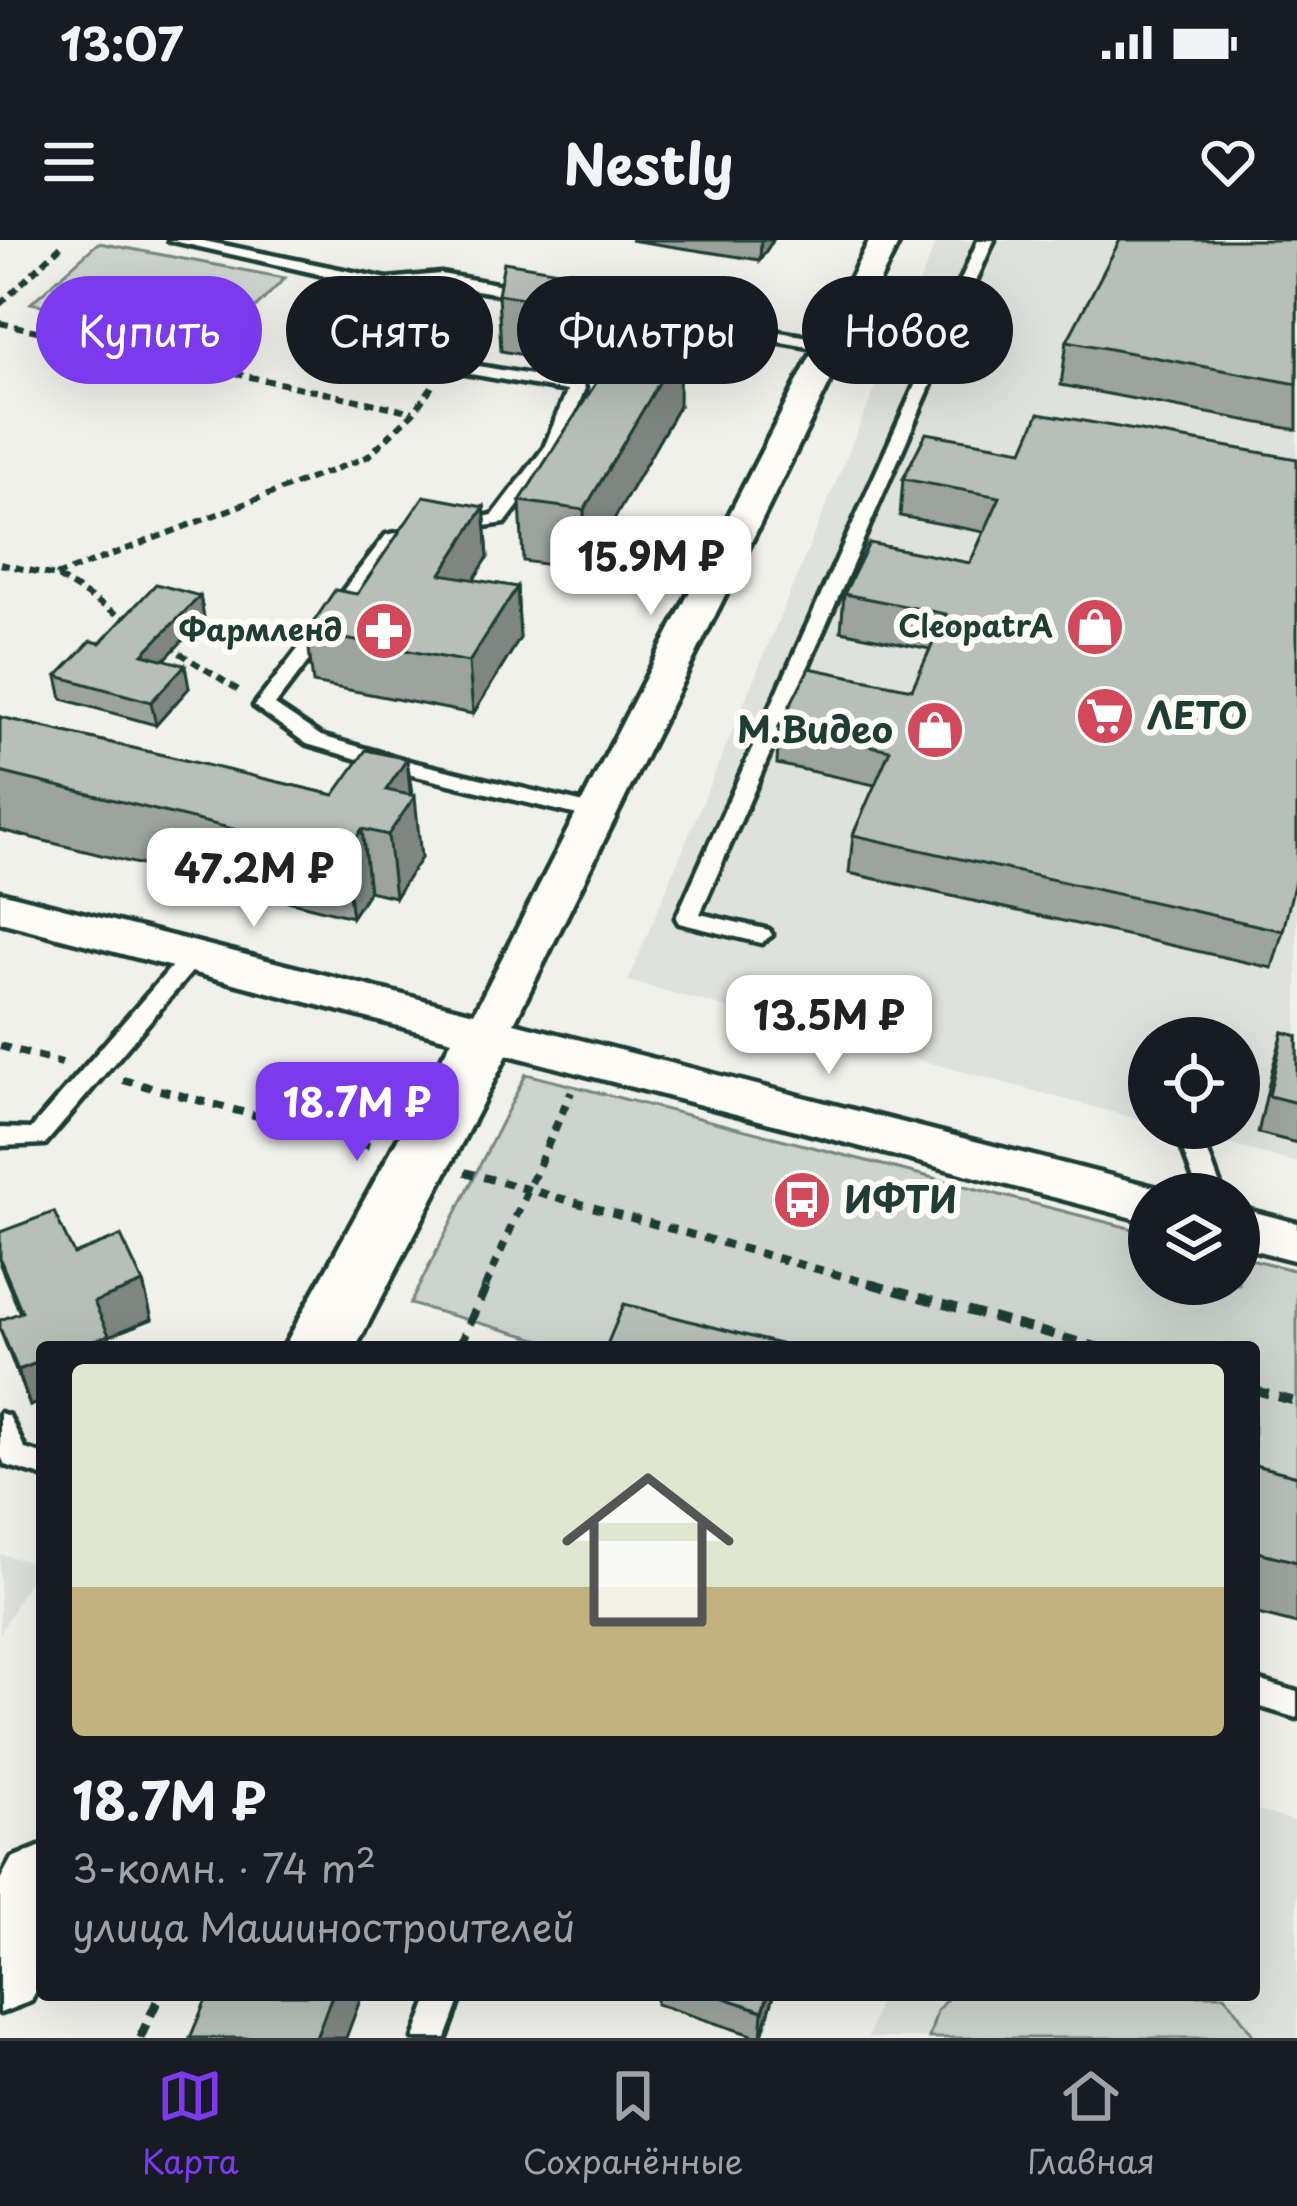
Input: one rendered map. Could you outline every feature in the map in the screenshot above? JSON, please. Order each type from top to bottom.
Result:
[{"type":"street","points":[[867,276],[885,240]]},
{"type":"street","points":[[323,1341],[487,1032],[812,384]]},
{"type":"street","points":[[0,907],[1128,1199]]},
{"type":"street","points":[[1260,1232],[1297,1242]]},
{"type":"street","points":[[0,1970],[36,1899]]},
{"type":"lane","points":[[177,240],[351,276]]},
{"type":"lane","points":[[971,276],[986,240]]},
{"type":"lane","points":[[493,372],[577,388],[552,449],[499,519],[392,538],[264,706],[314,740],[367,765],[594,812]]},
{"type":"lane","points":[[760,934],[687,918],[924,384]]},
{"type":"lane","points":[[0,1136],[37,1138],[193,956]]},
{"type":"lane","points":[[0,1424],[15,1457],[36,1464]]},
{"type":"lane","points":[[1260,1694],[1297,1705]]},
{"type":"lane","points":[[430,2038],[444,2001]]},
{"type":"path","points":[[0,304],[64,243]]},
{"type":"path","points":[[2,324],[414,412]]},
{"type":"path","points":[[56,576],[367,457],[414,412],[434,384]]},
{"type":"path","points":[[0,564],[56,576],[132,623]]},
{"type":"path","points":[[151,635],[264,706]]},
{"type":"path","points":[[0,1046],[1076,1341]]},
{"type":"path","points":[[462,1341],[532,1190],[585,1057]]},
{"type":"path","points":[[1260,1392],[1297,1402]]},
{"type":"path","points":[[140,2038],[157,2001]]},
{"type":"shaded area","points":[[937,240],[1297,240],[1297,1163],[1247,1149],[1260,1149],[1260,1017],[1128,1017],[1128,1116],[628,981],[877,384],[1013,384],[1013,276],[922,276]]},
{"type":"shaded area","points":[[98,243],[285,278],[262,301],[262,276],[61,276]]},
{"type":"shaded area","points":[[526,1074],[1128,1228],[1128,1305],[1260,1305],[1260,1261],[1297,1271],[1297,1545],[1260,1536],[1260,1341],[545,1341],[410,1304]]},
{"type":"shaded area","points":[[0,1554],[36,1563],[36,1568],[0,1634]]},
{"type":"shaded area","points":[[1260,1811],[1297,1822],[1297,2038],[868,2038],[879,2001],[1260,2001]]},
{"type":"shaded area","points":[[945,2001],[1229,2001],[1255,2038],[929,2038]]},
{"type":"building","points":[[1120,240],[1297,240],[1297,384],[1067,341]]},
{"type":"building","points":[[504,262],[589,276],[517,276],[517,297],[498,294]]},
{"type":"building","points":[[595,384],[658,384],[584,510],[520,501]]},
{"type":"building","name":"ЛЕТО","points":[[1039,413],[1297,459],[1297,872],[1283,931],[853,835],[890,750],[779,727],[809,668],[912,689],[946,614],[844,594],[869,543],[970,563],[1000,497],[903,479],[926,433],[1023,450]]},
{"type":"building","points":[[424,496],[484,507],[441,574],[517,587],[469,662],[307,632],[335,590],[357,594]]},
{"type":"building","points":[[156,584],[200,596],[143,654],[185,665],[151,702],[57,676],[91,641],[100,643]]},
{"type":"building","points":[[0,717],[334,795],[366,750],[407,759],[386,790],[415,796],[388,835],[362,829],[344,856],[0,772]]},
{"type":"building","points":[[1283,1032],[1297,1036],[1297,1103],[1269,1096]]},
{"type":"building","points":[[54,1212],[74,1254],[121,1236],[143,1283],[94,1302],[109,1335],[93,1341],[36,1341],[36,1363],[18,1370],[0,1328],[0,1320],[22,1312],[0,1259],[0,1232]]},
{"type":"building","points":[[624,1304],[768,1341],[609,1341]]},
{"type":"building","points":[[1260,1467],[1297,1476],[1297,1562],[1260,1553]]},
{"type":"building","points":[[205,2001],[330,2001],[316,2038],[190,2038]]},
{"type":"building","points":[[734,2001],[766,2001],[763,2011]]},
{"type":"place","name":"CleopatrA","points":[[1095,627]]},
{"type":"place","name":"Фармленд","points":[[384,631]]},
{"type":"place","name":"ЛЕТО","points":[[1105,716]]},
{"type":"place","name":"М.Видео","points":[[935,730]]},
{"type":"place","name":"ИФТИ","points":[[802,1200]]}]
